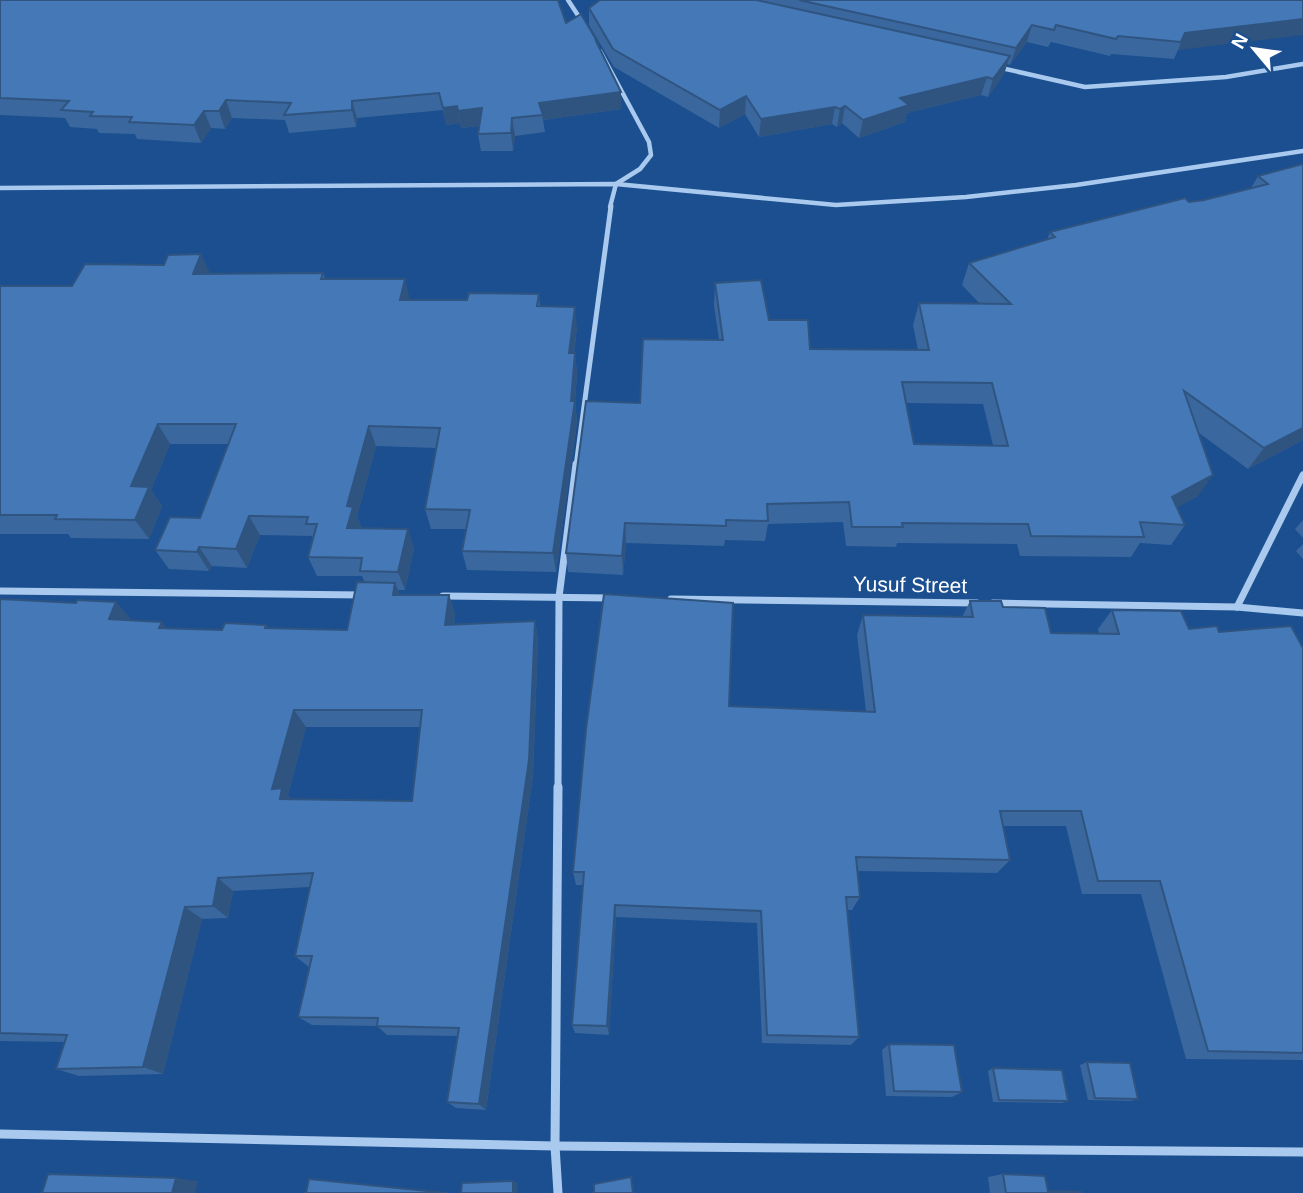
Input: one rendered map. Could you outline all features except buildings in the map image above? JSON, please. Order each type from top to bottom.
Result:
[{"type":"street","points":[[568,0],[587,29]]},
{"type":"street","points":[[558,1193],[555,1146],[559,597],[606,257],[610,209],[616,184],[640,169],[651,155],[649,142],[593,40]]},
{"type":"street","points":[[992,66],[1085,87],[1226,77],[1303,64]]},
{"type":"street","points":[[0,188],[616,184],[836,205],[966,197],[1076,185],[1303,151]]},
{"type":"street","points":[[1237,607],[1303,475]]},
{"type":"street","points":[[0,591],[377,595]]},
{"type":"street","points":[[433,596],[614,598]]},
{"type":"street","name":"Yusuf Street","points":[[656,599],[1237,607],[1303,613]]},
{"type":"street","points":[[0,1134],[555,1146],[1303,1152]]}]
